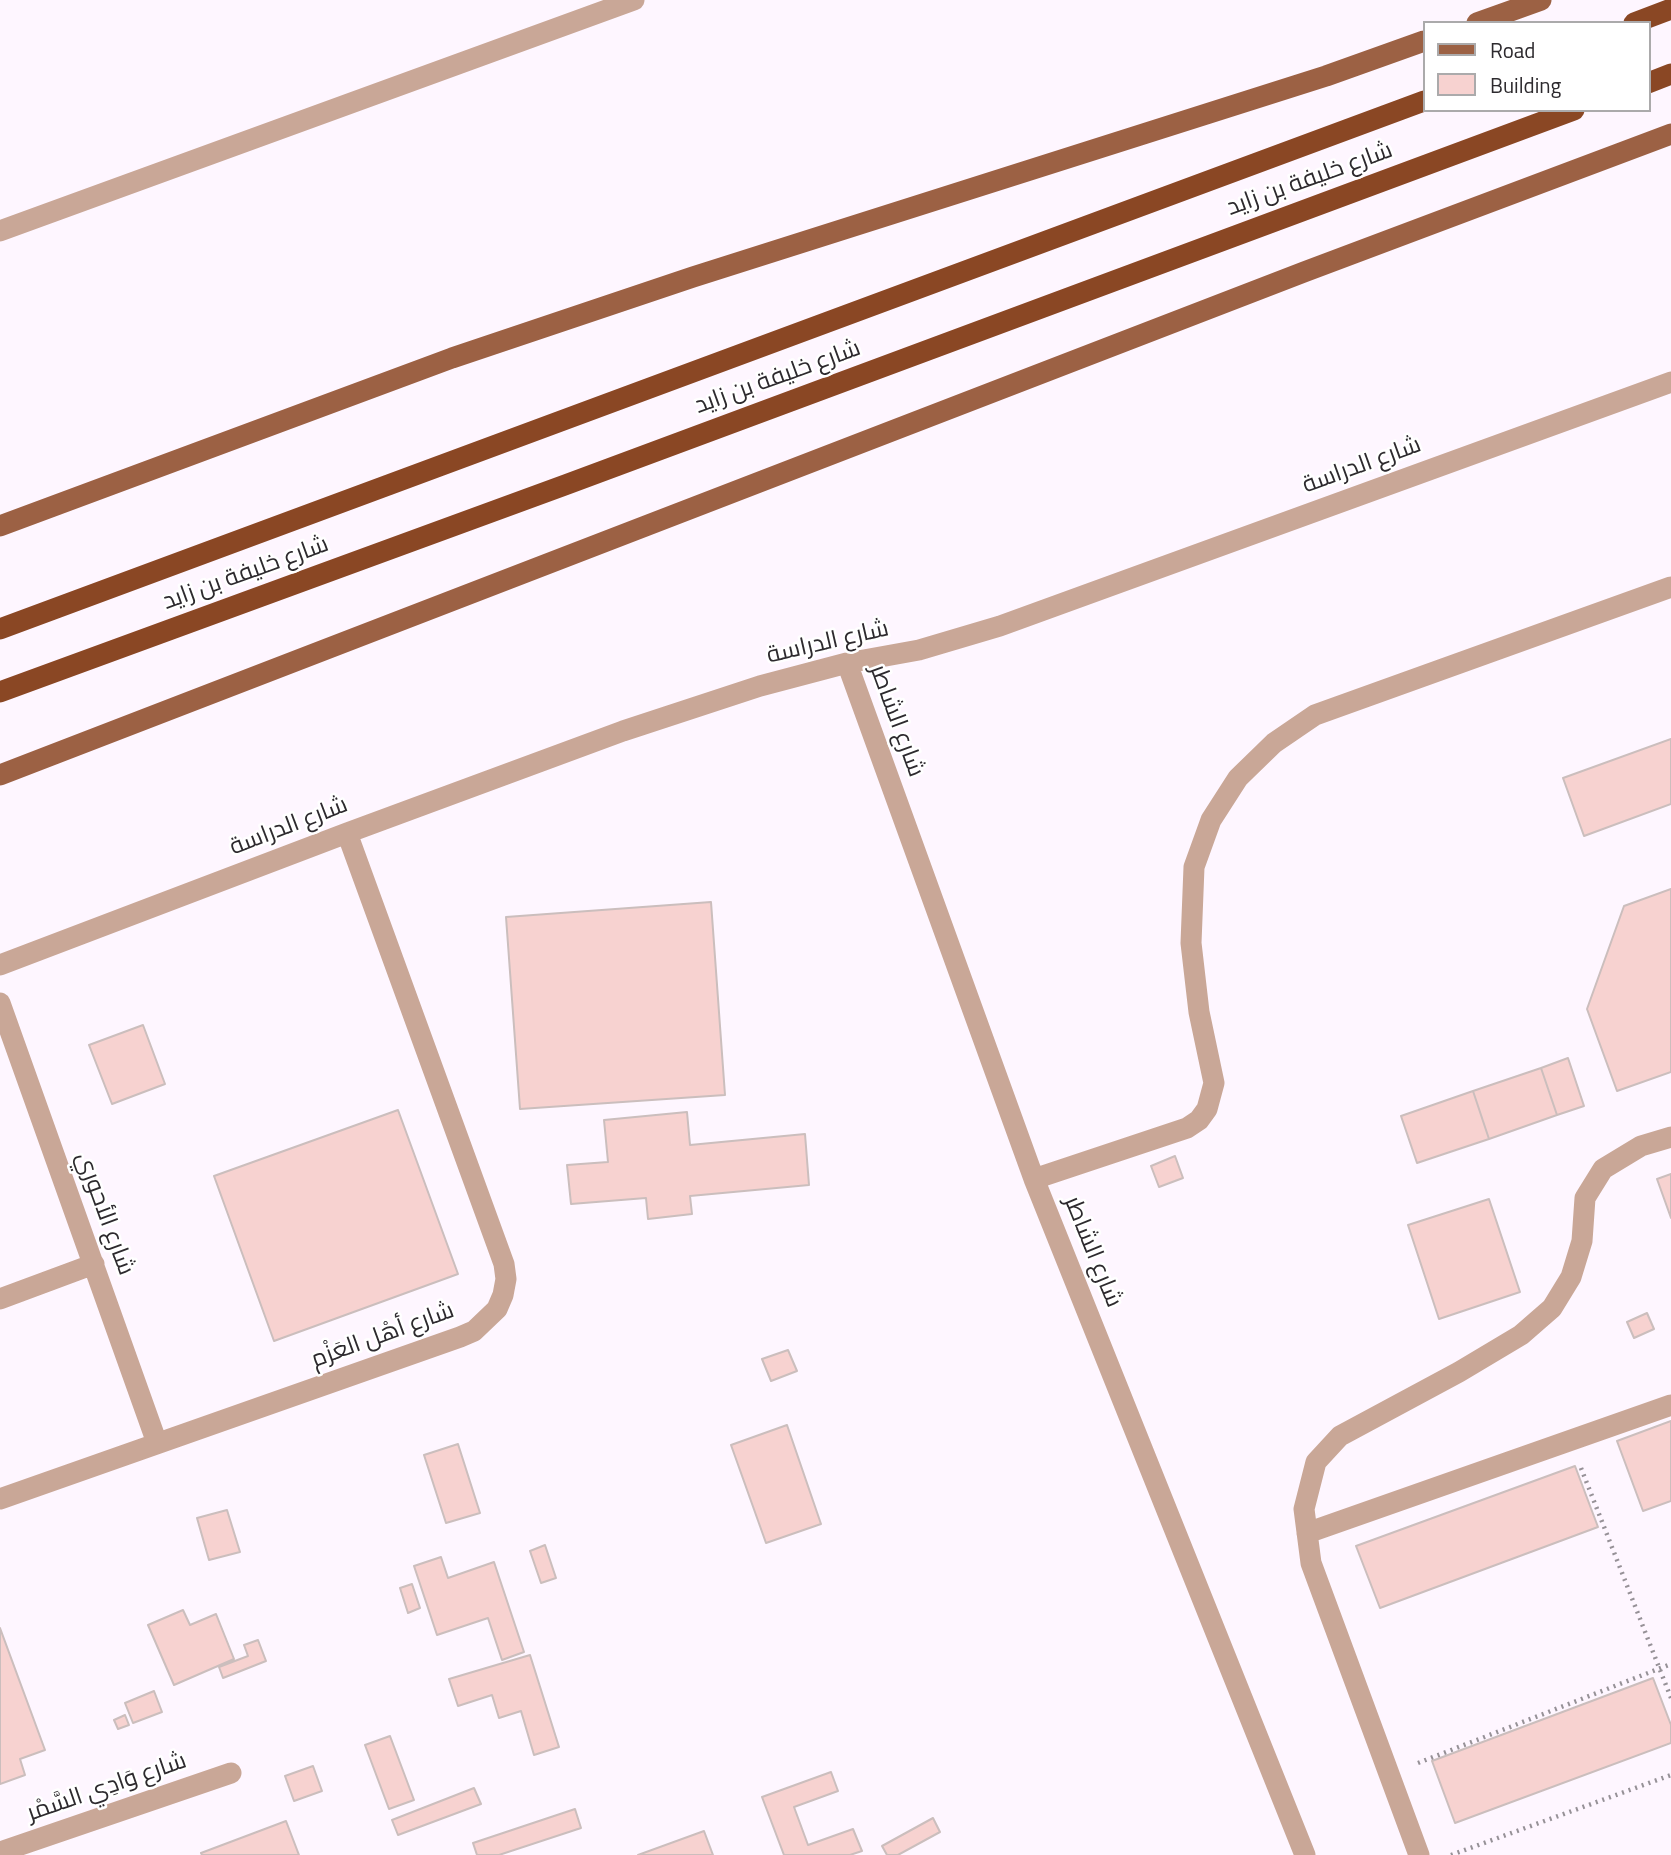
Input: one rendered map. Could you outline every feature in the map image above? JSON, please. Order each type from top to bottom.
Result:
[{"type":"highway","points":[[1639,21],[1671,9]]},
{"type":"highway","points":[[1650,82],[1671,75]]},
{"type":"highway","name":"شارع خليفة بن زايد","points":[[0,629],[1422,102]]},
{"type":"highway","name":"شارع خليفة بن زايد","points":[[0,692],[1569,112]]},
{"type":"main road","points":[[1482,21],[1541,0]]},
{"type":"main road","points":[[0,526],[465,353],[1422,42]]},
{"type":"main road","points":[[0,775],[1316,267],[1671,134]]},
{"type":"street","points":[[0,231],[634,0]]},
{"type":"street","name":"شارع الدراسة","points":[[0,965],[346,833],[723,697],[847,663],[919,650],[1000,626],[1671,382]]},
{"type":"street","points":[[1034,1179],[1187,1128],[1199,1120],[1207,1109],[1214,1083],[1199,1012],[1191,943],[1194,867],[1211,820],[1238,778],[1273,743],[1315,715],[1671,587]]},
{"type":"street","name":"شارع الشاطر","points":[[847,663],[1034,1179],[1305,1855]]},
{"type":"street","name":"شارع أهْل العَزْم","points":[[0,1499],[474,1331],[497,1309],[506,1279],[505,1264],[346,833]]},
{"type":"street","name":"شارع الأحوري","points":[[0,1003],[157,1443]]},
{"type":"street","points":[[1419,1855],[1311,1563],[1304,1509],[1316,1462],[1340,1436],[1521,1335],[1552,1308],[1571,1277],[1582,1241],[1585,1198],[1603,1169],[1641,1146],[1671,1137]]},
{"type":"street","points":[[0,1299],[94,1264]]},
{"type":"street","points":[[1307,1533],[1671,1405]]},
{"type":"street","name":"شارع وَادِي السَّمْر","points":[[0,1852],[231,1773]]},
{"type":"path","points":[[1570,1441],[1671,1698]]},
{"type":"path","points":[[1389,1775],[1671,1664]]},
{"type":"path","points":[[1451,1855],[1671,1775]]},
{"type":"building","points":[[1671,739],[1671,804],[1584,836],[1563,778]]},
{"type":"building","points":[[1671,889],[1671,1072],[1617,1091],[1587,1009],[1624,906]]},
{"type":"building","points":[[711,902],[725,1095],[520,1109],[506,917]]},
{"type":"building","points":[[143,1025],[165,1084],[112,1104],[89,1045]]},
{"type":"building","points":[[1568,1058],[1584,1106],[1557,1115],[1541,1068]]},
{"type":"building","points":[[1541,1068],[1557,1115],[1489,1139],[1473,1091]]},
{"type":"building","points":[[1473,1091],[1489,1139],[1417,1163],[1401,1116]]},
{"type":"building","points":[[398,1110],[458,1274],[274,1341],[214,1176]]},
{"type":"building","points":[[687,1112],[690,1145],[805,1134],[809,1185],[690,1196],[692,1214],[648,1219],[646,1198],[571,1204],[567,1165],[608,1162],[604,1120]]},
{"type":"building","points":[[1175,1156],[1183,1178],[1159,1187],[1151,1166]]},
{"type":"building","points":[[1671,1174],[1671,1218],[1657,1179]]},
{"type":"building","points":[[1489,1199],[1520,1292],[1439,1319],[1408,1225]]},
{"type":"building","points":[[1647,1313],[1654,1329],[1634,1338],[1627,1322]]},
{"type":"building","points":[[788,1350],[797,1371],[771,1381],[762,1359]]},
{"type":"building","points":[[1671,1421],[1671,1501],[1643,1511],[1617,1441]]},
{"type":"building","points":[[787,1425],[821,1524],[766,1543],[731,1445]]},
{"type":"building","points":[[458,1444],[480,1513],[446,1523],[424,1455]]},
{"type":"building","points":[[1575,1466],[1598,1527],[1380,1608],[1356,1546]]},
{"type":"building","points":[[227,1510],[240,1552],[209,1560],[197,1518]]},
{"type":"building","points":[[545,1545],[556,1578],[541,1583],[530,1551]]},
{"type":"building","points":[[441,1557],[448,1578],[494,1562],[524,1652],[502,1660],[488,1618],[437,1635],[414,1566]]},
{"type":"building","points":[[412,1584],[420,1608],[408,1613],[400,1588]]},
{"type":"building","points":[[183,1610],[190,1625],[216,1614],[234,1659],[174,1685],[148,1625]]},
{"type":"building","points":[[0,1628],[45,1750],[20,1759],[25,1775],[0,1784]]},
{"type":"building","points":[[258,1640],[266,1661],[223,1678],[219,1667],[248,1656],[244,1645]]},
{"type":"building","points":[[530,1655],[559,1747],[534,1755],[521,1711],[499,1718],[492,1695],[458,1706],[449,1679]]},
{"type":"building","points":[[1653,1678],[1671,1725],[1671,1743],[1455,1823],[1432,1761]]},
{"type":"building","points":[[154,1691],[162,1712],[133,1723],[125,1703]]},
{"type":"building","points":[[125,1715],[129,1725],[118,1729],[114,1720]]},
{"type":"building","points":[[390,1736],[414,1800],[389,1809],[365,1745]]},
{"type":"building","points":[[313,1766],[322,1791],[294,1801],[285,1776]]},
{"type":"building","points":[[831,1772],[838,1791],[794,1807],[808,1845],[853,1829],[862,1851],[850,1855],[784,1855],[762,1797]]},
{"type":"building","points":[[474,1788],[481,1804],[398,1835],[392,1820]]},
{"type":"building","points":[[575,1809],[581,1828],[499,1855],[477,1855],[473,1843]]},
{"type":"building","points":[[933,1818],[940,1832],[898,1855],[887,1855],[882,1846]]},
{"type":"building","points":[[286,1821],[299,1855],[201,1853]]},
{"type":"building","points":[[704,1831],[713,1855],[638,1855]]}]
